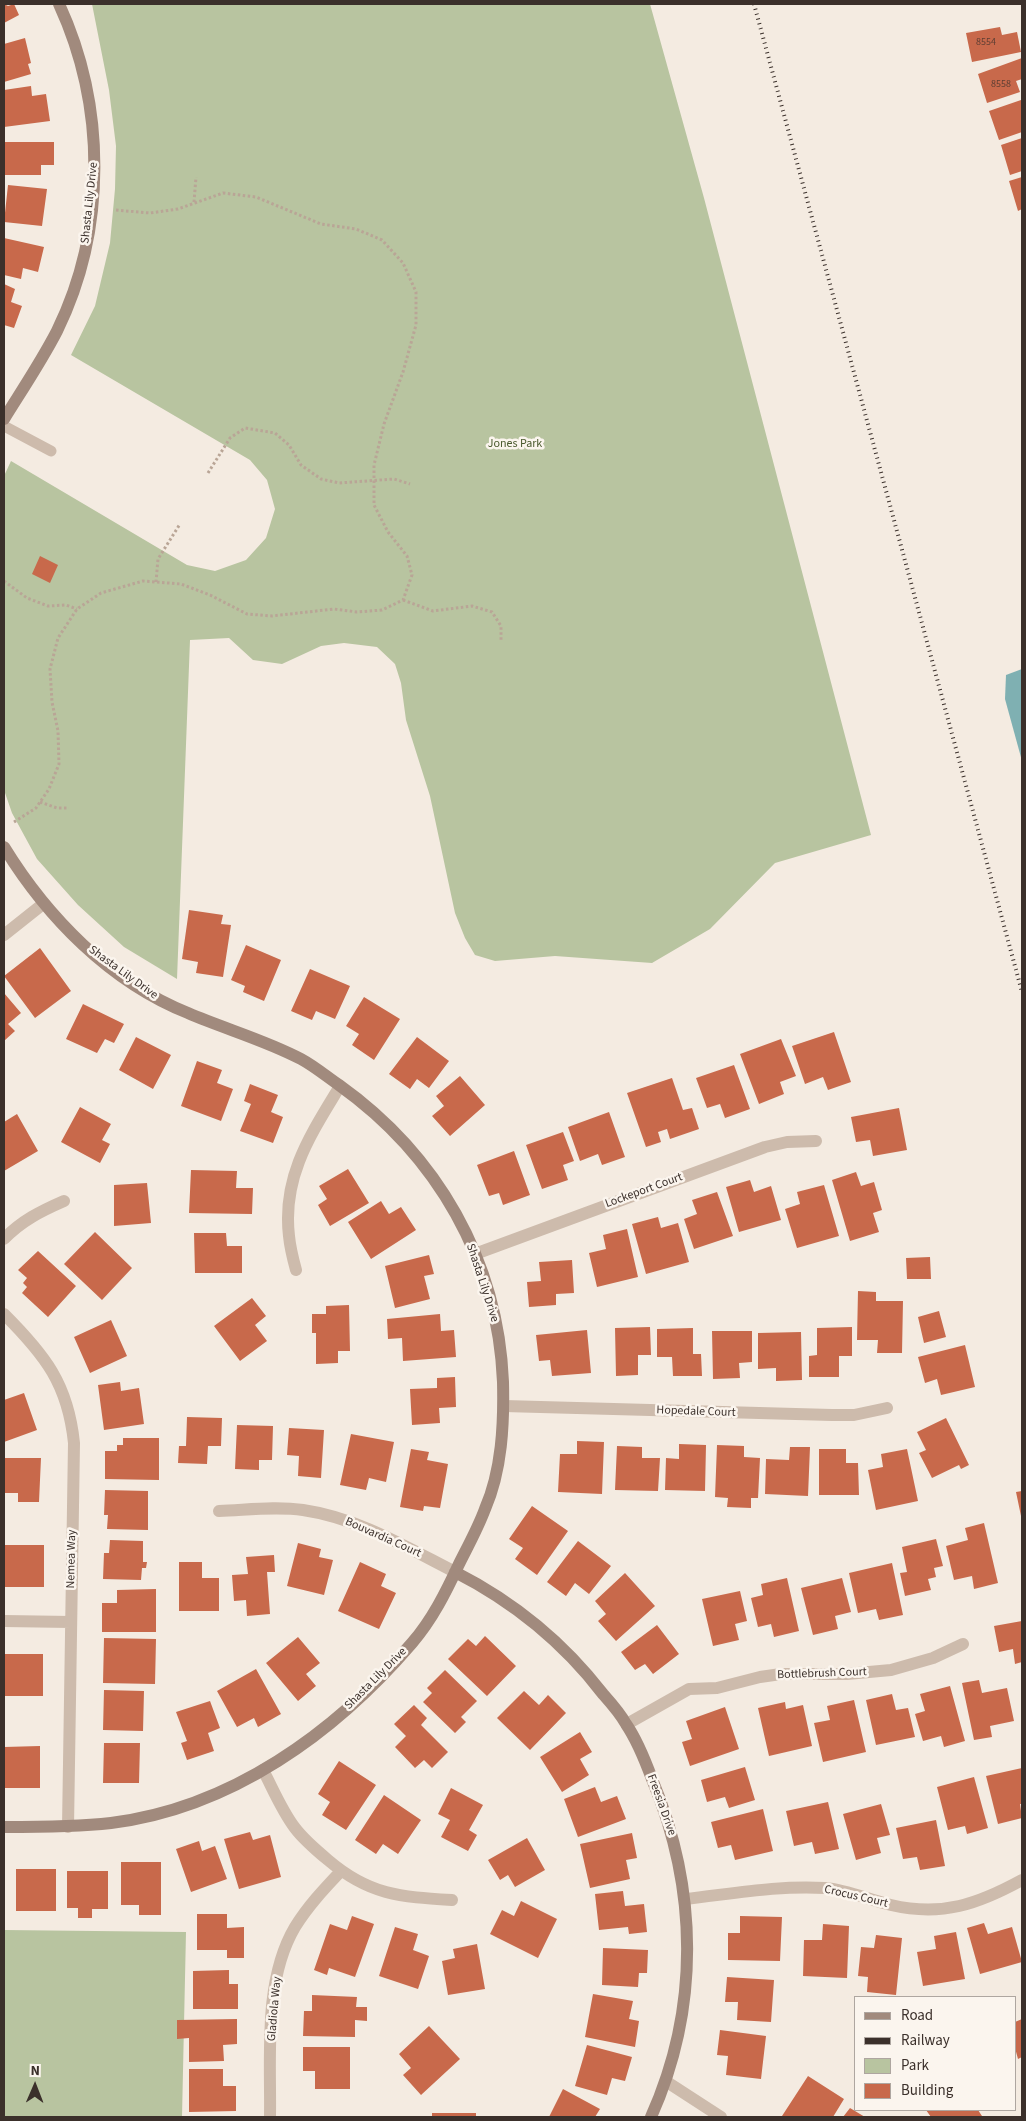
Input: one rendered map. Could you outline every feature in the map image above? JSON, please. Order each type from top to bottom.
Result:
[{"type":"street","name":"Shasta Lily Drive","points":[[4,420],[57,330],[72,294],[84,255],[91,216],[95,156],[89,96],[79,58],[59,4]]},
{"type":"street","name":"Shasta Lily Drive","points":[[4,847],[22,876],[43,904],[85,946],[146,993],[185,1013],[269,1043],[305,1061],[367,1106],[397,1133],[446,1196],[475,1254],[496,1321],[502,1361],[504,1406],[502,1437],[493,1485],[486,1508],[443,1597],[420,1634],[389,1670],[331,1724],[263,1770],[219,1792],[171,1810],[114,1822],[68,1827],[4,1827]]},
{"type":"street","points":[[4,935],[43,904]]},
{"type":"street","points":[[296,1270],[289,1237],[288,1216],[293,1176],[308,1138],[340,1086]]},
{"type":"street","name":"Lockeport Court","points":[[475,1254],[766,1147],[787,1142],[816,1141]]},
{"type":"street","points":[[4,1240],[22,1222],[40,1211],[64,1201]]},
{"type":"street","name":"Nemea Way","points":[[4,1314],[38,1349],[50,1366],[64,1397],[72,1423],[74,1443],[68,1827]]},
{"type":"street","name":"Hopedale Court","points":[[504,1406],[832,1415],[854,1415],[887,1408]]},
{"type":"street","name":"Bouvardia Court","points":[[219,1511],[281,1508],[309,1511],[344,1519],[376,1532],[456,1572]]},
{"type":"street","name":"Freesia Drive","points":[[456,1572],[484,1586],[525,1615],[557,1642],[587,1673],[627,1724],[663,1805],[676,1846],[685,1899],[688,1969],[684,2008],[667,2082],[652,2117]]},
{"type":"street","points":[[4,1621],[71,1622]]},
{"type":"street","name":"Bottlebrush Court","points":[[627,1724],[689,1689],[717,1688],[760,1677],[781,1674],[847,1674],[891,1670],[933,1658],[964,1644]]},
{"type":"street","points":[[263,1770],[293,1826],[308,1844],[353,1880],[391,1894],[414,1898],[452,1900]]},
{"type":"street","name":"Gladiola Way","points":[[270,2117],[272,2011],[278,1968],[294,1928],[315,1899],[341,1871]]},
{"type":"street","name":"Crocus Court","points":[[685,1899],[806,1887],[850,1893],[891,1905],[932,1909],[972,1904],[992,1897],[1022,1880]]},
{"type":"street","points":[[667,2082],[721,2117]]},
{"type":"lane","points":[[4,420],[51,451]]},
{"type":"path","points":[[194,202],[196,177]]},
{"type":"path","points":[[14,822],[36,808],[49,789],[59,764],[58,731],[52,702],[50,669],[58,638],[78,610],[101,593],[143,581],[181,584],[210,595],[247,614],[272,616],[334,609],[357,612],[382,610],[403,600],[412,575],[407,556],[388,532],[374,504],[374,466],[384,424],[403,372],[416,325],[416,292],[403,263],[382,240],[356,229],[321,224],[256,197],[223,193],[178,209],[150,212],[115,210]]},
{"type":"path","points":[[208,473],[230,438],[245,428],[275,433],[289,445],[301,465],[321,478],[339,483],[394,479],[410,484]]},
{"type":"path","points":[[156,582],[158,559],[180,524]]},
{"type":"path","points":[[4,581],[27,598],[48,606],[66,605],[78,610]]},
{"type":"path","points":[[403,600],[433,611],[472,606],[492,612],[501,626],[501,642]]},
{"type":"path","points":[[40,802],[57,808],[70,808]]},
{"type":"green space","name":"Jones Park","points":[[92,4],[650,4],[704,198],[871,835],[775,863],[710,929],[652,963],[555,956],[495,961],[475,955],[465,938],[455,913],[430,796],[406,720],[401,683],[395,664],[377,647],[344,643],[321,646],[282,664],[253,660],[229,638],[190,640],[177,979],[124,947],[78,905],[37,859],[12,813],[4,790],[4,476],[11,461],[187,565],[215,571],[246,560],[266,538],[275,509],[267,480],[250,460],[71,355],[95,306],[110,243],[115,189],[116,146],[109,90]]},
{"type":"green space","points":[[4,1930],[186,1932],[182,2117],[4,2117]]},
{"type":"water","points":[[1022,669],[1022,761],[1005,699],[1006,675]]},
{"type":"building","points":[[4,4],[8,6],[14,4],[19,15],[4,23]]},
{"type":"building","points":[[1000,27],[1002,35],[1017,32],[1021,52],[972,62],[966,33]]},
{"type":"building","points":[[25,38],[31,63],[28,64],[31,74],[4,82],[4,44]]},
{"type":"building","points":[[1022,58],[1022,79],[1016,81],[1020,92],[987,103],[978,74]]},
{"type":"building","points":[[31,86],[32,96],[46,94],[50,121],[4,127],[4,90]]},
{"type":"building","points":[[1021,100],[1022,132],[999,140],[989,111]]},
{"type":"building","points":[[1022,138],[1022,171],[1010,175],[1001,145]]},
{"type":"building","points":[[4,142],[54,142],[54,165],[41,165],[41,175],[4,175]]},
{"type":"building","points":[[1022,177],[1022,209],[1018,211],[1009,181]]},
{"type":"building","points":[[8,185],[47,189],[42,226],[4,222]]},
{"type":"building","points":[[4,238],[44,247],[38,272],[23,268],[21,279],[4,275]]},
{"type":"building","points":[[4,284],[15,289],[11,302],[22,306],[14,328],[4,325]]},
{"type":"building","points":[[40,556],[58,565],[50,583],[32,574]]},
{"type":"building","points":[[189,910],[223,915],[221,924],[231,925],[223,977],[196,973],[198,962],[182,959]]},
{"type":"building","points":[[246,945],[281,960],[264,1001],[243,992],[245,986],[231,980]]},
{"type":"building","points":[[40,948],[71,991],[35,1018],[4,976]]},
{"type":"building","points":[[310,969],[350,986],[335,1019],[316,1011],[312,1020],[291,1011]]},
{"type":"building","points":[[4,993],[21,1013],[8,1024],[15,1031],[4,1041]]},
{"type":"building","points":[[364,997],[400,1019],[374,1060],[352,1045],[359,1034],[346,1026]]},
{"type":"building","points":[[83,1004],[124,1024],[114,1043],[105,1039],[97,1053],[66,1039]]},
{"type":"building","points":[[834,1032],[851,1082],[828,1090],[823,1077],[805,1084],[792,1046]]},
{"type":"building","points":[[136,1037],[171,1055],[153,1089],[119,1070]]},
{"type":"building","points":[[417,1037],[449,1061],[429,1088],[417,1079],[410,1089],[389,1074]]},
{"type":"building","points":[[781,1039],[796,1076],[780,1082],[784,1094],[759,1104],[740,1054]]},
{"type":"building","points":[[197,1061],[222,1070],[217,1083],[233,1089],[221,1121],[181,1106]]},
{"type":"building","points":[[734,1065],[750,1109],[725,1118],[720,1104],[707,1108],[696,1078]]},
{"type":"building","points":[[460,1076],[485,1105],[450,1136],[432,1116],[444,1106],[436,1096]]},
{"type":"building","points":[[672,1078],[683,1110],[692,1108],[699,1129],[670,1139],[667,1129],[658,1132],[661,1142],[646,1147],[627,1093]]},
{"type":"building","points":[[250,1084],[278,1095],[271,1112],[283,1117],[273,1143],[240,1131],[251,1104],[244,1101]]},
{"type":"building","points":[[80,1107],[111,1124],[102,1140],[110,1144],[100,1163],[61,1142]]},
{"type":"building","points":[[899,1108],[907,1150],[873,1156],[870,1140],[856,1142],[851,1117]]},
{"type":"building","points":[[609,1112],[625,1157],[602,1165],[598,1154],[580,1161],[568,1127]]},
{"type":"building","points":[[17,1114],[38,1151],[4,1171],[4,1122]]},
{"type":"building","points":[[563,1132],[574,1161],[563,1165],[568,1180],[542,1189],[526,1145]]},
{"type":"building","points":[[514,1151],[530,1195],[503,1205],[499,1193],[489,1196],[477,1165]]},
{"type":"building","points":[[348,1169],[369,1203],[330,1226],[318,1205],[327,1199],[319,1186]]},
{"type":"building","points":[[191,1170],[237,1171],[236,1188],[253,1188],[252,1214],[189,1213]]},
{"type":"building","points":[[856,1172],[861,1186],[874,1182],[882,1210],[873,1213],[879,1232],[850,1241],[832,1180]]},
{"type":"building","points":[[750,1180],[754,1192],[771,1186],[781,1220],[739,1232],[726,1187]]},
{"type":"building","points":[[147,1183],[151,1223],[114,1226],[114,1185]]},
{"type":"building","points":[[824,1185],[839,1236],[797,1248],[785,1209],[800,1204],[797,1192]]},
{"type":"building","points":[[717,1192],[733,1236],[694,1249],[684,1219],[697,1214],[692,1200]]},
{"type":"building","points":[[381,1201],[389,1214],[401,1207],[416,1230],[371,1259],[348,1222]]},
{"type":"building","points":[[658,1217],[661,1228],[678,1223],[689,1262],[646,1274],[632,1224]]},
{"type":"building","points":[[627,1229],[638,1277],[597,1287],[589,1253],[606,1249],[603,1235]]},
{"type":"building","points":[[95,1232],[132,1268],[102,1300],[64,1264]]},
{"type":"building","points":[[194,1233],[226,1233],[227,1246],[242,1246],[242,1273],[195,1273]]},
{"type":"building","points":[[38,1251],[76,1286],[48,1317],[22,1293],[27,1287],[23,1283],[27,1278],[18,1270]]},
{"type":"building","points":[[429,1255],[434,1274],[424,1276],[430,1299],[395,1308],[385,1266]]},
{"type":"building","points":[[930,1257],[931,1279],[907,1279],[906,1258]]},
{"type":"building","points":[[572,1260],[574,1293],[556,1294],[556,1305],[529,1307],[527,1282],[541,1281],[539,1262]]},
{"type":"building","points":[[858,1291],[876,1292],[876,1301],[903,1301],[902,1353],[877,1353],[878,1340],[857,1340]]},
{"type":"building","points":[[252,1298],[266,1316],[255,1325],[267,1341],[240,1361],[214,1326]]},
{"type":"building","points":[[349,1305],[350,1351],[338,1351],[338,1363],[316,1364],[316,1333],[312,1333],[312,1314],[326,1314],[326,1306]]},
{"type":"building","points":[[939,1311],[946,1337],[924,1343],[918,1317]]},
{"type":"building","points":[[440,1314],[441,1331],[454,1330],[456,1357],[403,1361],[402,1338],[388,1339],[387,1319]]},
{"type":"building","points":[[111,1320],[127,1356],[90,1373],[74,1337]]},
{"type":"building","points":[[650,1327],[651,1355],[638,1355],[638,1375],[616,1376],[615,1328]]},
{"type":"building","points":[[852,1327],[852,1356],[839,1356],[839,1377],[809,1377],[809,1356],[817,1355],[817,1328]]},
{"type":"building","points":[[693,1328],[693,1354],[701,1354],[702,1376],[673,1376],[672,1357],[657,1357],[657,1329]]},
{"type":"building","points":[[587,1330],[591,1373],[552,1376],[550,1360],[539,1361],[536,1335]]},
{"type":"building","points":[[712,1331],[752,1331],[752,1362],[739,1363],[740,1378],[713,1379]]},
{"type":"building","points":[[801,1332],[802,1380],[776,1381],[776,1368],[758,1369],[758,1333]]},
{"type":"building","points":[[965,1345],[975,1387],[941,1395],[937,1379],[925,1383],[918,1357]]},
{"type":"building","points":[[455,1377],[456,1407],[439,1408],[440,1423],[412,1425],[410,1389],[437,1388],[437,1378]]},
{"type":"building","points":[[120,1382],[121,1391],[139,1388],[144,1424],[104,1430],[98,1385]]},
{"type":"building","points":[[24,1393],[37,1430],[4,1442],[4,1400]]},
{"type":"building","points":[[187,1417],[222,1418],[221,1446],[208,1446],[207,1464],[178,1463],[179,1446],[186,1446]]},
{"type":"building","points":[[946,1418],[969,1465],[961,1469],[959,1465],[932,1478],[919,1453],[926,1450],[917,1432]]},
{"type":"building","points":[[237,1425],[273,1426],[272,1460],[259,1460],[259,1470],[235,1469]]},
{"type":"building","points":[[289,1428],[324,1430],[321,1478],[298,1476],[299,1456],[287,1455]]},
{"type":"building","points":[[351,1434],[394,1442],[386,1482],[369,1478],[366,1490],[340,1485]]},
{"type":"building","points":[[123,1438],[159,1438],[159,1480],[105,1479],[105,1451],[117,1451],[117,1445],[123,1445]]},
{"type":"building","points":[[577,1441],[604,1442],[602,1494],[558,1492],[560,1454],[577,1454]]},
{"type":"building","points":[[679,1444],[706,1445],[705,1491],[665,1490],[666,1458],[679,1459]]},
{"type":"building","points":[[717,1445],[744,1446],[744,1457],[760,1458],[758,1498],[751,1498],[751,1508],[727,1507],[728,1498],[715,1497]]},
{"type":"building","points":[[617,1446],[642,1447],[642,1458],[660,1458],[658,1491],[615,1490]]},
{"type":"building","points":[[790,1447],[810,1447],[808,1496],[765,1494],[766,1459],[789,1460]]},
{"type":"building","points":[[411,1449],[429,1452],[427,1460],[448,1464],[440,1508],[424,1506],[423,1511],[400,1507]]},
{"type":"building","points":[[819,1449],[846,1449],[846,1463],[858,1463],[859,1495],[819,1495]]},
{"type":"building","points":[[907,1449],[918,1501],[876,1510],[868,1470],[883,1467],[881,1454]]},
{"type":"building","points":[[4,1458],[41,1458],[39,1502],[18,1502],[18,1493],[4,1493]]},
{"type":"building","points":[[105,1490],[148,1491],[148,1530],[107,1529],[108,1515],[104,1515]]},
{"type":"building","points":[[1022,1491],[1022,1515],[1021,1516],[1016,1492]]},
{"type":"building","points":[[532,1506],[568,1531],[537,1575],[515,1559],[523,1548],[509,1539]]},
{"type":"building","points":[[984,1523],[998,1583],[974,1589],[972,1576],[954,1580],[946,1546],[968,1540],[965,1528]]},
{"type":"building","points":[[936,1539],[943,1566],[934,1568],[936,1577],[928,1579],[931,1590],[905,1596],[900,1573],[907,1572],[902,1547]]},
{"type":"building","points":[[110,1540],[143,1541],[143,1562],[147,1562],[146,1568],[142,1568],[141,1580],[103,1579],[104,1553],[109,1553]]},
{"type":"building","points":[[578,1541],[611,1566],[589,1594],[575,1583],[566,1596],[547,1582]]},
{"type":"building","points":[[298,1543],[321,1549],[319,1557],[333,1560],[324,1595],[287,1586]]},
{"type":"building","points":[[4,1545],[44,1545],[44,1587],[4,1587]]},
{"type":"building","points":[[274,1555],[275,1572],[267,1572],[270,1614],[247,1616],[246,1600],[234,1601],[232,1575],[248,1574],[246,1557]]},
{"type":"building","points":[[179,1562],[202,1562],[202,1578],[219,1578],[219,1611],[179,1611]]},
{"type":"building","points":[[360,1562],[386,1574],[381,1586],[396,1593],[379,1629],[338,1611]]},
{"type":"building","points":[[892,1563],[903,1615],[879,1620],[876,1609],[858,1613],[849,1573]]},
{"type":"building","points":[[625,1573],[655,1606],[616,1641],[598,1621],[606,1614],[595,1601]]},
{"type":"building","points":[[787,1578],[799,1631],[774,1637],[771,1624],[758,1627],[751,1598],[763,1595],[761,1584]]},
{"type":"building","points":[[842,1578],[851,1612],[835,1616],[838,1629],[813,1635],[801,1588]]},
{"type":"building","points":[[156,1589],[156,1632],[102,1632],[102,1603],[117,1603],[117,1590]]},
{"type":"building","points":[[740,1591],[747,1621],[735,1624],[739,1640],[713,1646],[702,1599]]},
{"type":"building","points":[[1022,1621],[1022,1662],[1015,1664],[1013,1649],[999,1652],[994,1626]]},
{"type":"building","points":[[657,1625],[679,1654],[653,1674],[645,1664],[635,1670],[621,1652]]},
{"type":"building","points":[[485,1636],[516,1666],[487,1696],[448,1659],[468,1639],[476,1646]]},
{"type":"building","points":[[298,1637],[320,1663],[306,1674],[316,1686],[298,1701],[266,1663]]},
{"type":"building","points":[[104,1638],[156,1639],[155,1684],[103,1683]]},
{"type":"building","points":[[4,1654],[43,1654],[43,1696],[4,1696]]},
{"type":"building","points":[[256,1669],[281,1714],[258,1727],[254,1718],[237,1727],[217,1691]]},
{"type":"building","points":[[445,1670],[477,1701],[461,1717],[466,1722],[455,1733],[423,1702],[432,1693],[427,1688]]},
{"type":"building","points":[[979,1680],[982,1693],[1007,1688],[1014,1721],[990,1726],[992,1737],[974,1740],[962,1683]]},
{"type":"building","points":[[950,1686],[965,1741],[944,1747],[941,1736],[923,1741],[915,1714],[925,1711],[920,1694]]},
{"type":"building","points":[[104,1690],[144,1691],[143,1731],[103,1730]]},
{"type":"building","points":[[524,1691],[539,1705],[548,1695],[566,1713],[530,1750],[497,1718]]},
{"type":"building","points":[[892,1694],[896,1710],[908,1708],[915,1737],[876,1745],[866,1700]]},
{"type":"building","points":[[854,1700],[866,1752],[823,1762],[814,1723],[830,1720],[827,1706]]},
{"type":"building","points":[[210,1701],[220,1728],[208,1733],[214,1751],[187,1760],[181,1743],[187,1741],[176,1712]]},
{"type":"building","points":[[785,1702],[786,1709],[803,1705],[812,1746],[769,1756],[758,1708]]},
{"type":"building","points":[[414,1705],[427,1718],[421,1725],[448,1752],[432,1768],[424,1760],[415,1768],[395,1747],[406,1736],[394,1724]]},
{"type":"building","points":[[725,1707],[739,1749],[690,1766],[682,1742],[692,1739],[686,1721]]},
{"type":"building","points":[[580,1732],[592,1752],[580,1759],[589,1775],[562,1792],[540,1757]]},
{"type":"building","points":[[104,1743],[140,1743],[139,1783],[103,1783]]},
{"type":"building","points":[[40,1746],[40,1788],[4,1788],[4,1747]]},
{"type":"building","points":[[339,1761],[376,1785],[346,1830],[322,1815],[330,1802],[318,1794]]},
{"type":"building","points":[[745,1767],[755,1800],[729,1808],[725,1797],[707,1802],[701,1780]]},
{"type":"building","points":[[1022,1768],[1022,1804],[1020,1804],[1022,1818],[998,1824],[986,1776]]},
{"type":"building","points":[[974,1777],[988,1828],[967,1834],[965,1826],[948,1830],[937,1787]]},
{"type":"building","points":[[595,1787],[601,1802],[617,1796],[626,1819],[578,1837],[564,1799]]},
{"type":"building","points":[[451,1788],[483,1805],[469,1830],[477,1835],[468,1851],[441,1837],[450,1820],[438,1814]]},
{"type":"building","points":[[384,1795],[421,1820],[398,1854],[383,1844],[376,1854],[355,1840]]},
{"type":"building","points":[[828,1802],[839,1849],[815,1854],[812,1842],[794,1846],[786,1811]]},
{"type":"building","points":[[881,1804],[890,1835],[877,1838],[881,1853],[856,1860],[843,1814]]},
{"type":"building","points":[[763,1809],[773,1851],[735,1860],[731,1845],[718,1848],[711,1822]]},
{"type":"building","points":[[936,1820],[945,1866],[920,1870],[917,1857],[903,1859],[896,1828]]},
{"type":"building","points":[[250,1832],[253,1840],[270,1835],[281,1877],[239,1889],[224,1839]]},
{"type":"building","points":[[632,1833],[637,1858],[626,1860],[630,1879],[590,1888],[580,1844]]},
{"type":"building","points":[[527,1838],[545,1870],[515,1887],[508,1875],[500,1880],[488,1860]]},
{"type":"building","points":[[199,1841],[202,1851],[215,1846],[227,1879],[191,1892],[176,1849]]},
{"type":"building","points":[[121,1862],[161,1862],[161,1915],[139,1915],[139,1905],[121,1905]]},
{"type":"building","points":[[16,1869],[56,1869],[56,1911],[16,1911]]},
{"type":"building","points":[[67,1871],[108,1871],[108,1909],[92,1909],[92,1918],[78,1918],[78,1908],[67,1908]]},
{"type":"building","points":[[623,1891],[625,1906],[644,1904],[647,1932],[629,1934],[628,1927],[599,1930],[595,1894]]},
{"type":"building","points":[[521,1901],[557,1919],[538,1958],[490,1934],[502,1910],[514,1916]]},
{"type":"building","points":[[197,1914],[227,1914],[227,1928],[244,1927],[244,1958],[227,1958],[227,1950],[197,1950]]},
{"type":"building","points":[[352,1916],[374,1924],[355,1977],[329,1968],[327,1975],[314,1970],[330,1924],[347,1930]]},
{"type":"building","points":[[740,1916],[782,1917],[780,1961],[728,1960],[728,1933],[740,1933]]},
{"type":"building","points":[[984,1923],[988,1934],[1012,1927],[1022,1962],[980,1974],[967,1928]]},
{"type":"building","points":[[823,1924],[849,1926],[847,1978],[803,1976],[804,1940],[822,1940]]},
{"type":"building","points":[[395,1927],[418,1934],[413,1950],[429,1956],[418,1989],[379,1976]]},
{"type":"building","points":[[956,1932],[965,1979],[923,1986],[917,1952],[936,1949],[934,1936]]},
{"type":"building","points":[[876,1935],[902,1938],[896,1995],[867,1992],[868,1977],[858,1976],[861,1947],[874,1948]]},
{"type":"building","points":[[477,1944],[485,1989],[448,1995],[442,1961],[455,1958],[453,1949]]},
{"type":"building","points":[[603,1948],[648,1950],[647,1973],[639,1973],[638,1987],[602,1985]]},
{"type":"building","points":[[229,1970],[229,1984],[238,1984],[238,2009],[193,2009],[193,1971]]},
{"type":"building","points":[[727,1977],[774,1980],[771,2022],[737,2020],[738,2002],[725,2002]]},
{"type":"building","points":[[593,1994],[633,2001],[629,2019],[639,2021],[635,2047],[585,2037]]},
{"type":"building","points":[[312,1995],[357,1997],[356,2007],[367,2007],[367,2021],[355,2020],[355,2037],[303,2036],[304,2011],[312,2011]]},
{"type":"building","points":[[237,2019],[237,2044],[223,2045],[224,2061],[189,2062],[189,2038],[177,2039],[177,2020]]},
{"type":"building","points":[[1022,2019],[1022,2057],[1018,2059],[1016,2052],[1016,2022]]},
{"type":"building","points":[[429,2026],[460,2059],[421,2095],[403,2075],[411,2068],[399,2054]]},
{"type":"building","points":[[720,2030],[766,2036],[761,2079],[726,2075],[728,2056],[717,2055]]},
{"type":"building","points":[[587,2045],[632,2057],[625,2081],[612,2078],[607,2095],[575,2086]]},
{"type":"building","points":[[303,2047],[350,2047],[350,2089],[315,2089],[315,2071],[303,2071]]},
{"type":"building","points":[[189,2069],[223,2069],[223,2086],[236,2086],[236,2111],[189,2112]]},
{"type":"building","points":[[808,2076],[844,2099],[833,2117],[782,2116]]},
{"type":"building","points":[[563,2089],[600,2109],[595,2117],[549,2117]]},
{"type":"building","points":[[850,2108],[865,2117],[843,2117]]},
{"type":"building","points":[[927,2111],[979,2111],[982,2116],[931,2117]]},
{"type":"building","points":[[432,2113],[476,2113],[476,2117],[432,2117]]},
{"type":"railway","points":[[754,4],[1022,992]]}]
